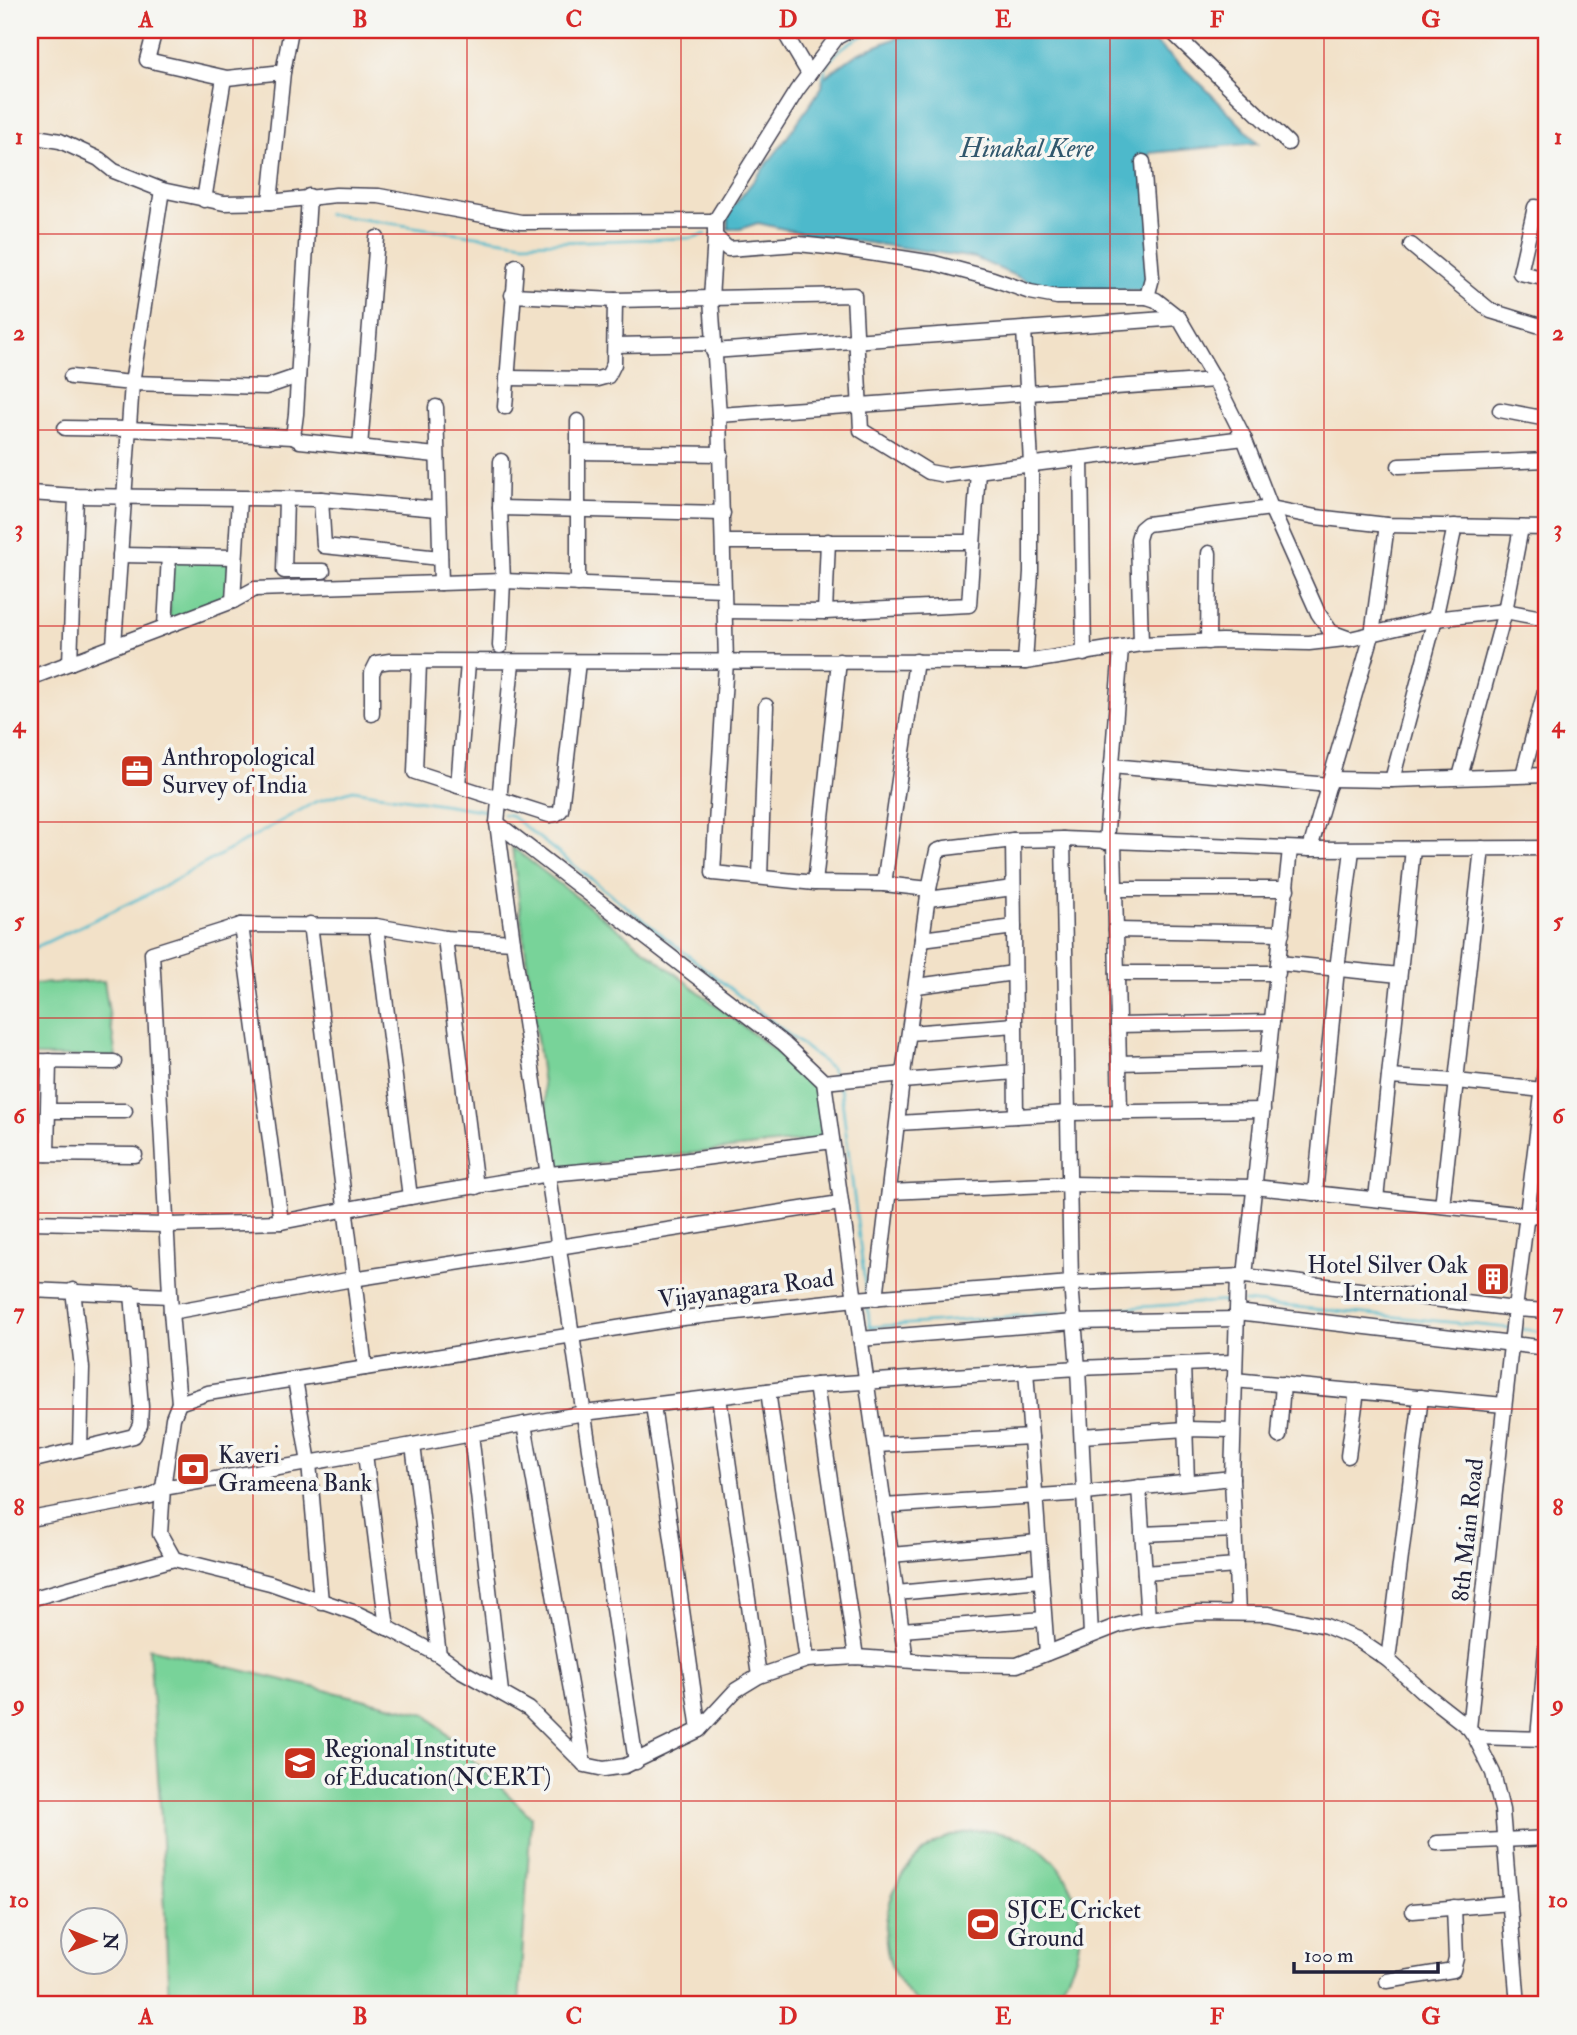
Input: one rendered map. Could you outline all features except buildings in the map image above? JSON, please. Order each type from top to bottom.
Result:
[{"type":"street","points":[[155,30],[147,60],[224,78],[283,72]]},
{"type":"street","points":[[270,202],[283,72],[291,30]]},
{"type":"street","points":[[783,30],[809,74]]},
{"type":"street","points":[[850,30],[837,37],[809,74],[715,228],[711,299],[721,454],[726,662],[713,873],[815,883],[884,884],[929,894],[1013,888]]},
{"type":"street","points":[[1170,30],[1288,144]]},
{"type":"street","points":[[204,200],[224,78]]},
{"type":"street","points":[[30,136],[60,141],[99,159],[114,171],[162,190],[224,203],[270,202],[309,196],[379,196],[521,222],[715,228]]},
{"type":"street","points":[[1143,162],[1152,278],[1147,297]]},
{"type":"street","points":[[114,645],[132,383],[162,190]]},
{"type":"street","points":[[293,437],[309,196]]},
{"type":"street","points":[[1547,209],[1535,207],[1520,273],[1547,279]]},
{"type":"street","points":[[715,228],[728,249],[798,244],[837,248],[934,263],[1030,292],[1057,297],[1147,297],[1156,300],[1178,317],[1215,380],[1244,439],[1271,508],[1324,623],[1332,632],[1350,639]]},
{"type":"street","points":[[360,447],[377,238]]},
{"type":"street","points":[[1411,245],[1491,311],[1547,328]]},
{"type":"street","points":[[505,407],[516,266]]},
{"type":"street","points":[[512,295],[615,300],[853,295],[861,430],[929,472],[945,475],[1244,439]]},
{"type":"street","points":[[507,378],[597,379],[608,376],[614,364],[615,300]]},
{"type":"street","points":[[615,345],[713,347],[856,341],[1178,317]]},
{"type":"street","points":[[1024,329],[1031,464],[1031,572],[1025,662]]},
{"type":"street","points":[[71,377],[132,383],[266,387],[298,376]]},
{"type":"street","points":[[719,415],[1215,380]]},
{"type":"street","points":[[436,407],[442,583]]},
{"type":"street","points":[[1500,410],[1547,419]]},
{"type":"street","points":[[578,421],[578,584]]},
{"type":"street","points":[[65,428],[293,437],[300,441],[436,455]]},
{"type":"street","points":[[578,452],[721,454]]},
{"type":"street","points":[[1081,458],[1084,654]]},
{"type":"street","points":[[1399,466],[1547,460]]},
{"type":"street","points":[[500,646],[503,581],[501,461]]},
{"type":"street","points":[[724,611],[825,612],[969,605],[978,471]]},
{"type":"street","points":[[30,493],[321,499],[438,509]]},
{"type":"street","points":[[69,663],[76,496]]},
{"type":"street","points":[[233,601],[239,499]]},
{"type":"street","points":[[286,499],[284,571],[323,571]]},
{"type":"street","points":[[321,499],[324,546],[440,558]]},
{"type":"street","points":[[500,508],[723,513]]},
{"type":"street","points":[[1140,645],[1138,551],[1141,530],[1147,524],[1157,521],[1271,508],[1387,526],[1547,528]]},
{"type":"street","points":[[1310,849],[1372,635],[1387,526]]},
{"type":"street","points":[[1392,780],[1435,619],[1455,526]]},
{"type":"street","points":[[1460,777],[1505,611],[1521,527]]},
{"type":"street","points":[[825,612],[828,541]]},
{"type":"street","points":[[723,542],[973,542]]},
{"type":"street","points":[[1208,642],[1209,553]]},
{"type":"street","points":[[120,555],[235,557]]},
{"type":"street","points":[[165,626],[169,556]]},
{"type":"street","points":[[30,678],[233,601],[255,589],[503,581],[723,589]]},
{"type":"street","points":[[372,714],[372,673],[377,663],[390,661],[1025,662],[1140,645],[1208,642],[1309,643],[1350,639],[1435,619],[1505,611],[1547,619]]},
{"type":"street","points":[[1120,1112],[1115,889],[1110,842],[1111,766],[1121,648]]},
{"type":"street","points":[[815,883],[839,661]]},
{"type":"street","points":[[884,884],[916,661]]},
{"type":"street","points":[[512,662],[498,811],[513,942],[636,1762]]},
{"type":"street","points":[[498,811],[556,814],[561,810],[578,662]]},
{"type":"street","points":[[419,663],[415,772],[458,786],[498,811],[783,1043],[824,1082],[906,1660]]},
{"type":"street","points":[[458,786],[468,663]]},
{"type":"street","points":[[1523,775],[1547,683]]},
{"type":"street","points":[[760,877],[766,706]]},
{"type":"street","points":[[1111,766],[1330,782],[1547,775]]},
{"type":"street","points":[[1063,839],[1071,1283],[1082,1436],[1091,1636]]},
{"type":"street","points":[[876,1298],[909,1033],[937,851],[1013,840],[1063,839],[1290,849],[1547,848]]},
{"type":"street","points":[[1013,840],[1016,1116]]},
{"type":"street","points":[[1442,1206],[1482,848]]},
{"type":"street","points":[[1238,1613],[1232,1478],[1237,1316],[1263,1110],[1290,849]]},
{"type":"street","points":[[1377,1199],[1413,849]]},
{"type":"street","points":[[1315,1193],[1337,969],[1352,850]]},
{"type":"street","points":[[1115,889],[1287,889]]},
{"type":"street","points":[[310,924],[365,1368]]},
{"type":"street","points":[[174,1559],[160,1534],[163,1488],[173,1418],[179,1403],[170,1312],[152,953],[241,925],[376,926],[445,938],[513,942]]},
{"type":"street","points":[[241,925],[281,1222]]},
{"type":"street","points":[[376,926],[410,1197]]},
{"type":"street","points":[[922,939],[1014,928]]},
{"type":"street","points":[[1116,930],[1282,933]]},
{"type":"street","points":[[445,938],[476,1187]]},
{"type":"street","points":[[1117,973],[1278,968],[1337,969],[1399,975]]},
{"type":"street","points":[[917,986],[1014,973]]},
{"type":"street","points":[[1118,1025],[1272,1022]]},
{"type":"street","points":[[909,1033],[1015,1025]]},
{"type":"street","name":"8th Main Road","points":[[1472,1732],[1504,1405],[1547,1055]]},
{"type":"street","points":[[1119,1063],[1268,1059]]},
{"type":"street","points":[[30,1061],[114,1062]]},
{"type":"street","points":[[47,1154],[49,1061]]},
{"type":"street","points":[[824,1082],[1015,1072]]},
{"type":"street","points":[[1389,1077],[1543,1090]]},
{"type":"street","points":[[898,1123],[1069,1112],[1263,1110]]},
{"type":"street","points":[[49,1111],[125,1111]]},
{"type":"street","points":[[30,1222],[167,1225],[281,1222],[549,1174],[651,1165],[832,1141]]},
{"type":"street","points":[[30,1154],[135,1155]]},
{"type":"street","points":[[889,1192],[1070,1184],[1254,1187],[1547,1217]]},
{"type":"street","points":[[170,1312],[558,1245],[840,1203]]},
{"type":"street","name":"Vijayanagara Road","points":[[179,1403],[208,1393],[674,1319],[855,1299],[1071,1283],[1242,1276],[1547,1311]]},
{"type":"street","points":[[30,1290],[170,1296]]},
{"type":"street","points":[[73,1290],[82,1368],[80,1449]]},
{"type":"street","points":[[30,1461],[134,1436],[140,1425],[140,1373],[132,1293]]},
{"type":"street","points":[[860,1339],[1074,1322],[1237,1316],[1547,1349]]},
{"type":"street","points":[[30,1518],[138,1499],[151,1496],[163,1488],[413,1446],[584,1413],[816,1385],[1078,1368],[1234,1362]]},
{"type":"street","points":[[1183,1364],[1187,1482]]},
{"type":"street","points":[[1026,1371],[1046,1653]]},
{"type":"street","points":[[295,1379],[309,1463],[321,1602]]},
{"type":"street","points":[[1234,1380],[1504,1405]]},
{"type":"street","points":[[1279,1436],[1283,1384]]},
{"type":"street","points":[[816,1385],[856,1657]]},
{"type":"street","points":[[768,1391],[807,1660]]},
{"type":"street","points":[[1348,1456],[1357,1391]]},
{"type":"street","points":[[719,1397],[759,1676]]},
{"type":"street","points":[[1388,1660],[1421,1397]]},
{"type":"street","points":[[653,1405],[699,1731]]},
{"type":"street","points":[[524,1424],[584,1765]]},
{"type":"street","points":[[1082,1436],[1185,1429],[1233,1430]]},
{"type":"street","points":[[471,1434],[501,1692]]},
{"type":"street","points":[[876,1445],[1031,1437]]},
{"type":"street","points":[[413,1446],[439,1655]]},
{"type":"street","points":[[365,1454],[387,1628]]},
{"type":"street","points":[[884,1506],[1085,1493],[1232,1478]]},
{"type":"street","points":[[1139,1487],[1148,1619]]},
{"type":"street","points":[[1142,1534],[1234,1530]]},
{"type":"street","points":[[891,1555],[1038,1542]]},
{"type":"street","points":[[30,1599],[174,1559],[271,1583],[356,1613],[439,1655],[529,1709],[584,1765],[604,1769],[636,1762],[699,1731],[736,1689],[759,1676],[807,1660],[856,1657],[1017,1665],[1119,1625],[1198,1614],[1269,1614],[1326,1626],[1357,1639],[1388,1660],[1472,1732],[1493,1773],[1499,1792],[1518,2005]]},
{"type":"street","points":[[1145,1573],[1236,1566]]},
{"type":"street","points":[[896,1593],[1041,1580]]},
{"type":"street","points":[[902,1630],[1044,1619]]},
{"type":"street","points":[[1472,1732],[1543,1738],[1547,1638]]},
{"type":"street","points":[[1437,1843],[1547,1838]]},
{"type":"street","points":[[1413,1911],[1510,1903]]},
{"type":"street","points":[[1387,1981],[1453,1970],[1454,1908]]},
{"type":"green space","points":[[172,560],[230,560],[228,600],[169,623]]},
{"type":"green space","points":[[512,847],[819,1085],[827,1138],[554,1169]]},
{"type":"green space","points":[[104,981],[116,1057],[30,1056],[30,984]]},
{"type":"green space","points":[[149,1648],[426,1714],[531,1817],[519,2005],[169,2005],[161,1819]]},
{"type":"green space","name":"SJCE Cricket Ground","points":[[983,1830],[1003,1833],[1034,1845],[1053,1861],[1067,1879],[1076,1900],[1080,1922],[1079,1945],[1072,1967],[1061,1987],[1045,2005],[921,2005],[904,1988],[892,1968],[886,1946],[886,1923],[891,1900],[900,1879],[914,1860],[932,1845],[956,1834]]},
{"type":"water","name":"Hinakal Kere","points":[[916,30],[1142,30],[1204,87],[1258,143],[1149,153],[1152,292],[1036,285],[975,258],[806,234],[758,223],[740,229],[728,229],[728,213],[781,146],[822,87],[823,78],[857,54]]},
{"type":"waterway","points":[[823,78],[836,54],[859,37],[876,30]]},
{"type":"waterway","points":[[327,214],[524,243],[691,238],[706,234]]},
{"type":"waterway","points":[[30,950],[159,889],[315,802],[353,790],[493,812]]},
{"type":"waterway","points":[[503,814],[510,815],[831,1068],[834,1076]]},
{"type":"waterway","points":[[838,1085],[866,1293]]},
{"type":"waterway","points":[[1080,1311],[1230,1301]]},
{"type":"waterway","points":[[1244,1302],[1509,1328]]},
{"type":"waterway","points":[[867,1303],[870,1327],[1070,1312]]},
{"type":"waterway","points":[[1519,1329],[1547,1332]]},
{"type":"place","name":"Anthropological Survey of India","points":[[137,771]]},
{"type":"place","name":"Hotel Silver Oak International","points":[[1493,1279]]},
{"type":"place","name":"Kaveri Grameena Bank","points":[[193,1469]]},
{"type":"place","name":"Regional Institute of Education(NCERT)","points":[[300,1763]]},
{"type":"place","name":"SJCE Cricket Ground","points":[[983,1924]]}]
